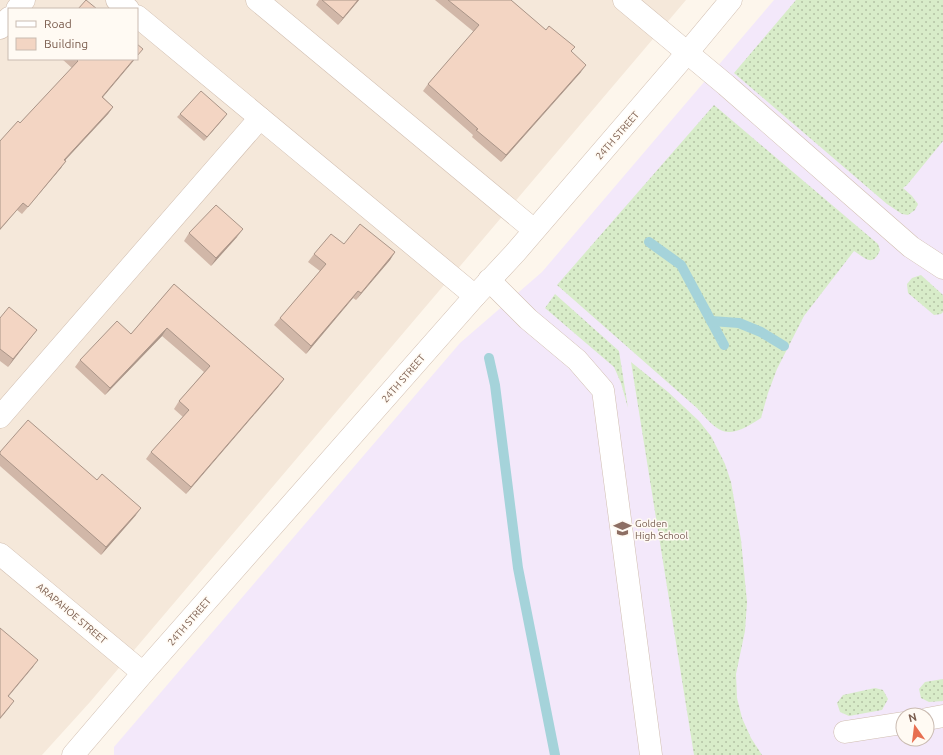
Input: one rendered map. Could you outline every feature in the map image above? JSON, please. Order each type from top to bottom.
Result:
[{"type":"street","points":[[17,8],[24,0]]},
{"type":"street","points":[[117,0],[127,8]]},
{"type":"street","points":[[257,0],[534,230]]},
{"type":"street","points":[[624,0],[911,247],[943,268]]},
{"type":"street","name":"24TH STREET","points":[[73,755],[143,673],[534,230],[731,0]]},
{"type":"street","points":[[138,17],[260,118],[482,288],[528,319],[577,360],[603,390],[651,755]]},
{"type":"street","points":[[0,28],[8,19]]},
{"type":"street","points":[[0,417],[260,118]]},
{"type":"street","name":"ARAPAHOE STREET","points":[[0,554],[143,673]]},
{"type":"street","points":[[845,732],[895,724]]},
{"type":"shaded area","points":[[0,0],[686,0],[90,702],[42,755],[0,755]]},
{"type":"shaded area","name":"Golden High School","points":[[774,0],[943,0],[943,755],[114,755],[114,747],[460,343],[542,272]]},
{"type":"green space","points":[[796,0],[943,0],[943,141],[903,188],[918,204],[915,210],[908,215],[902,214],[887,204],[734,73]]},
{"type":"green space","points":[[714,105],[878,244],[880,250],[875,259],[872,260],[865,259],[854,251],[804,316],[777,369],[761,418],[734,432],[720,430],[706,419],[698,409],[557,285]]},
{"type":"green space","points":[[921,275],[943,295],[943,312],[941,314],[934,315],[908,293],[907,284],[912,278]]},
{"type":"green space","points":[[555,294],[619,351],[628,408],[621,383],[614,367],[545,308]]},
{"type":"green space","points":[[631,362],[668,392],[699,421],[711,436],[725,464],[731,482],[741,540],[747,602],[745,631],[736,674],[737,698],[742,718],[751,738],[762,755],[694,755]]},
{"type":"green space","points":[[943,679],[943,701],[929,702],[921,698],[919,689],[925,682]]},
{"type":"green space","points":[[875,688],[883,690],[888,699],[882,710],[849,716],[840,712],[837,703],[843,695]]},
{"type":"building","points":[[86,0],[96,8],[79,8]]},
{"type":"building","points":[[322,0],[358,0],[343,18]]},
{"type":"building","points":[[448,0],[511,0],[546,30],[549,26],[575,47],[571,51],[586,65],[506,155],[476,130],[478,129],[428,84],[479,25]]},
{"type":"building","points":[[138,45],[143,49],[138,55]]},
{"type":"building","points":[[77,60],[133,60],[102,97],[113,107],[64,160],[66,161],[28,207],[23,203],[0,229],[0,141],[18,121],[20,123],[78,61]]},
{"type":"building","points":[[201,91],[227,114],[207,137],[180,114]]},
{"type":"building","points":[[216,205],[243,229],[216,258],[189,233]]},
{"type":"building","points":[[360,224],[395,252],[361,293],[358,291],[311,346],[280,318],[326,264],[314,254],[331,234],[344,244]]},
{"type":"building","points":[[174,284],[284,379],[191,487],[151,452],[189,410],[179,401],[210,366],[167,328],[110,388],[80,360],[117,321],[131,334]]},
{"type":"building","points":[[9,307],[37,330],[13,359],[0,349],[0,318]]},
{"type":"building","points":[[28,420],[97,480],[102,474],[141,508],[106,547],[0,454],[0,452]]},
{"type":"building","points":[[0,628],[38,660],[8,696],[14,701],[0,718]]},
{"type":"waterway","points":[[649,242],[681,265],[724,345]]},
{"type":"waterway","points":[[711,321],[739,323],[761,332],[784,346]]},
{"type":"waterway","points":[[489,358],[495,385],[518,568],[555,755]]},
{"type":"place","name":"Golden High School","points":[[622,529]]}]
